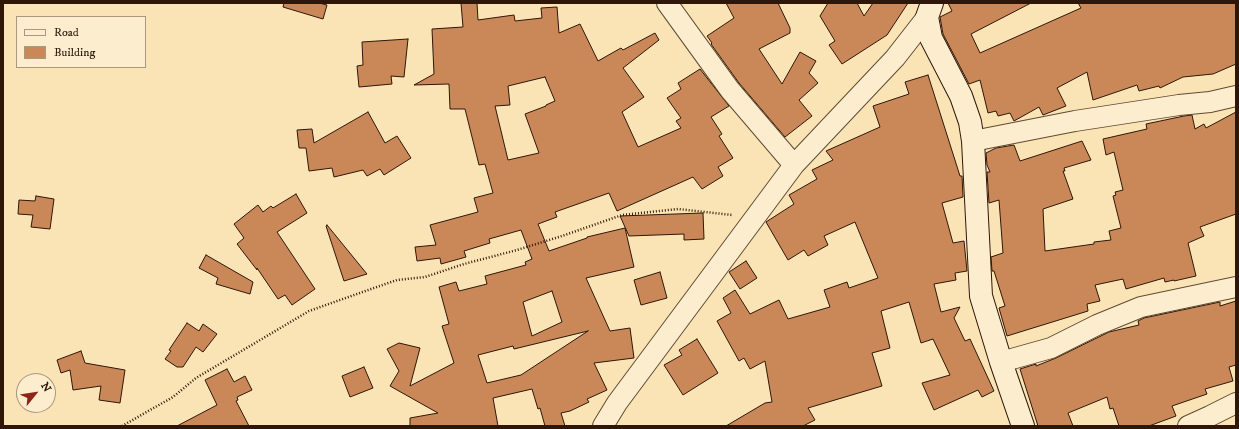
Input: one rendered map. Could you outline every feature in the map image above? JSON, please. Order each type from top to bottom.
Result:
[{"type":"main road","points":[[929,10],[931,38],[961,96],[970,122],[973,142],[981,296],[1001,362],[1023,426]]},
{"type":"street","points":[[666,3],[730,90],[794,165]]},
{"type":"street","points":[[603,426],[617,404],[794,165],[895,58],[929,10]]},
{"type":"street","points":[[973,142],[1075,121],[1179,105],[1210,102],[1236,96]]},
{"type":"street","points":[[1001,362],[1051,348],[1097,325],[1141,307],[1236,287]]},
{"type":"street","points":[[1188,426],[1236,402]]},
{"type":"path","points":[[122,426],[173,397],[196,378],[309,311],[397,280],[425,277],[464,264],[562,236],[622,215],[678,209],[755,218]]},
{"type":"building","points":[[284,3],[319,3],[327,5],[323,19],[283,7]]},
{"type":"building","points":[[461,3],[477,3],[478,20],[514,15],[515,21],[542,18],[541,8],[557,7],[559,33],[580,24],[598,61],[621,48],[623,50],[655,33],[659,40],[623,68],[644,97],[622,112],[638,147],[681,128],[676,121],[681,118],[667,98],[681,89],[678,83],[700,69],[729,106],[711,117],[722,134],[719,136],[733,158],[718,167],[723,176],[702,189],[693,177],[617,211],[609,193],[555,212],[557,217],[538,224],[549,251],[587,237],[625,228],[634,267],[586,278],[610,331],[630,328],[634,358],[594,363],[607,390],[587,399],[589,402],[570,411],[561,413],[565,426],[545,426],[540,408],[538,409],[532,389],[493,398],[498,426],[410,426],[410,418],[438,413],[390,386],[399,371],[387,349],[399,343],[420,348],[410,386],[454,363],[442,326],[449,324],[439,287],[456,282],[459,291],[487,284],[485,276],[526,265],[525,262],[532,259],[521,230],[489,239],[490,243],[464,251],[466,257],[441,264],[440,258],[417,261],[415,247],[436,245],[430,225],[478,212],[474,198],[493,193],[485,164],[479,165],[465,109],[450,109],[449,84],[414,85],[434,74],[432,29],[463,27]],"holes":[[[545,77],[555,101],[525,114],[539,153],[508,160],[495,106],[510,105],[508,86]],[[552,291],[562,322],[532,336],[523,302]],[[588,331],[521,375],[487,383],[478,355],[513,346],[514,349]]]},
{"type":"building","points":[[726,3],[778,3],[790,28],[790,33],[759,49],[782,84],[800,52],[816,61],[809,73],[818,83],[799,100],[812,116],[785,137],[739,83],[707,36],[734,18]]},
{"type":"building","points":[[828,3],[857,3],[864,16],[873,3],[908,3],[887,35],[842,64],[829,45],[835,41],[820,16]]},
{"type":"building","points":[[948,3],[1031,3],[971,34],[980,53],[1081,8],[1078,3],[1236,3],[1236,64],[1213,74],[1183,77],[1160,88],[1159,86],[1139,91],[1137,85],[1093,100],[1087,72],[1057,88],[1066,106],[1043,115],[1039,107],[1014,121],[1010,113],[998,116],[996,111],[988,113],[980,80],[969,84],[943,34],[940,17],[952,11]]},
{"type":"building","points":[[408,39],[404,77],[391,76],[392,84],[359,87],[357,66],[363,65],[362,42]]},
{"type":"building","points":[[928,75],[960,176],[962,176],[963,197],[942,203],[953,243],[964,241],[967,271],[955,273],[956,280],[934,284],[941,312],[960,307],[954,318],[965,341],[970,339],[994,391],[982,397],[978,390],[934,410],[922,383],[950,375],[933,339],[921,343],[909,302],[881,311],[890,348],[872,353],[882,386],[808,408],[815,420],[803,426],[726,426],[765,403],[772,402],[765,361],[750,369],[744,358],[739,361],[717,321],[731,313],[723,298],[735,290],[750,314],[779,300],[788,319],[830,307],[824,290],[847,282],[849,288],[878,278],[855,222],[824,236],[828,245],[808,256],[804,250],[788,260],[766,222],[794,204],[789,195],[817,179],[812,170],[833,160],[826,151],[880,127],[873,106],[909,94],[905,82]]},
{"type":"building","points":[[368,112],[385,143],[397,136],[411,158],[384,175],[380,169],[367,176],[363,170],[334,177],[332,168],[309,171],[306,148],[299,148],[297,130],[312,129],[314,143]]},
{"type":"building","points":[[1236,112],[1236,214],[1200,227],[1204,236],[1188,243],[1196,276],[1165,282],[1164,278],[1126,289],[1123,279],[1095,285],[1100,301],[1087,304],[1088,311],[1007,336],[999,308],[1005,306],[994,271],[992,271],[991,257],[1003,253],[999,200],[989,203],[987,172],[990,172],[987,165],[986,153],[996,148],[1014,145],[1020,161],[1082,141],[1091,160],[1064,168],[1065,171],[1063,171],[1073,199],[1043,209],[1045,251],[1094,244],[1094,242],[1111,240],[1109,231],[1121,228],[1113,196],[1116,195],[1115,192],[1123,190],[1114,152],[1106,155],[1103,139],[1147,129],[1146,124],[1192,115],[1195,129],[1204,124],[1206,128]]},
{"type":"building","points":[[296,194],[307,213],[277,232],[315,289],[292,305],[285,295],[278,299],[257,268],[257,270],[237,244],[244,238],[234,224],[258,205],[263,212],[271,206],[273,208]]},
{"type":"building","points":[[36,196],[54,199],[50,229],[31,227],[33,215],[18,214],[19,200],[35,201]]},
{"type":"building","points":[[703,213],[704,239],[684,240],[684,234],[629,236],[620,216]]},
{"type":"building","points":[[327,225],[367,274],[344,281],[326,226]]},
{"type":"building","points":[[206,255],[253,282],[250,294],[216,284],[218,278],[199,268]]},
{"type":"building","points":[[746,261],[757,278],[740,289],[729,272]]},
{"type":"building","points":[[660,272],[667,298],[641,305],[634,280]]},
{"type":"building","points":[[1236,301],[1236,365],[1229,367],[1233,381],[1205,389],[1207,394],[1172,406],[1176,416],[1149,426],[1119,426],[1113,408],[1110,409],[1107,397],[1068,413],[1073,426],[1038,426],[1020,369],[1036,364],[1036,366],[1056,358],[1109,332],[1139,325],[1138,321],[1144,318],[1220,302],[1220,306]]},
{"type":"building","points":[[187,323],[199,331],[203,324],[217,334],[203,352],[196,347],[183,367],[177,367],[165,359],[171,351],[169,350]]},
{"type":"building","points":[[697,339],[718,373],[683,395],[664,365],[682,355],[679,350]]},
{"type":"building","points":[[81,351],[85,363],[125,370],[120,403],[99,400],[101,386],[73,390],[70,370],[61,373],[57,360]]},
{"type":"building","points":[[364,367],[373,388],[350,397],[342,376]]},
{"type":"building","points":[[227,369],[234,382],[245,376],[252,390],[237,397],[238,400],[236,401],[249,426],[177,426],[217,405],[205,380]]}]
